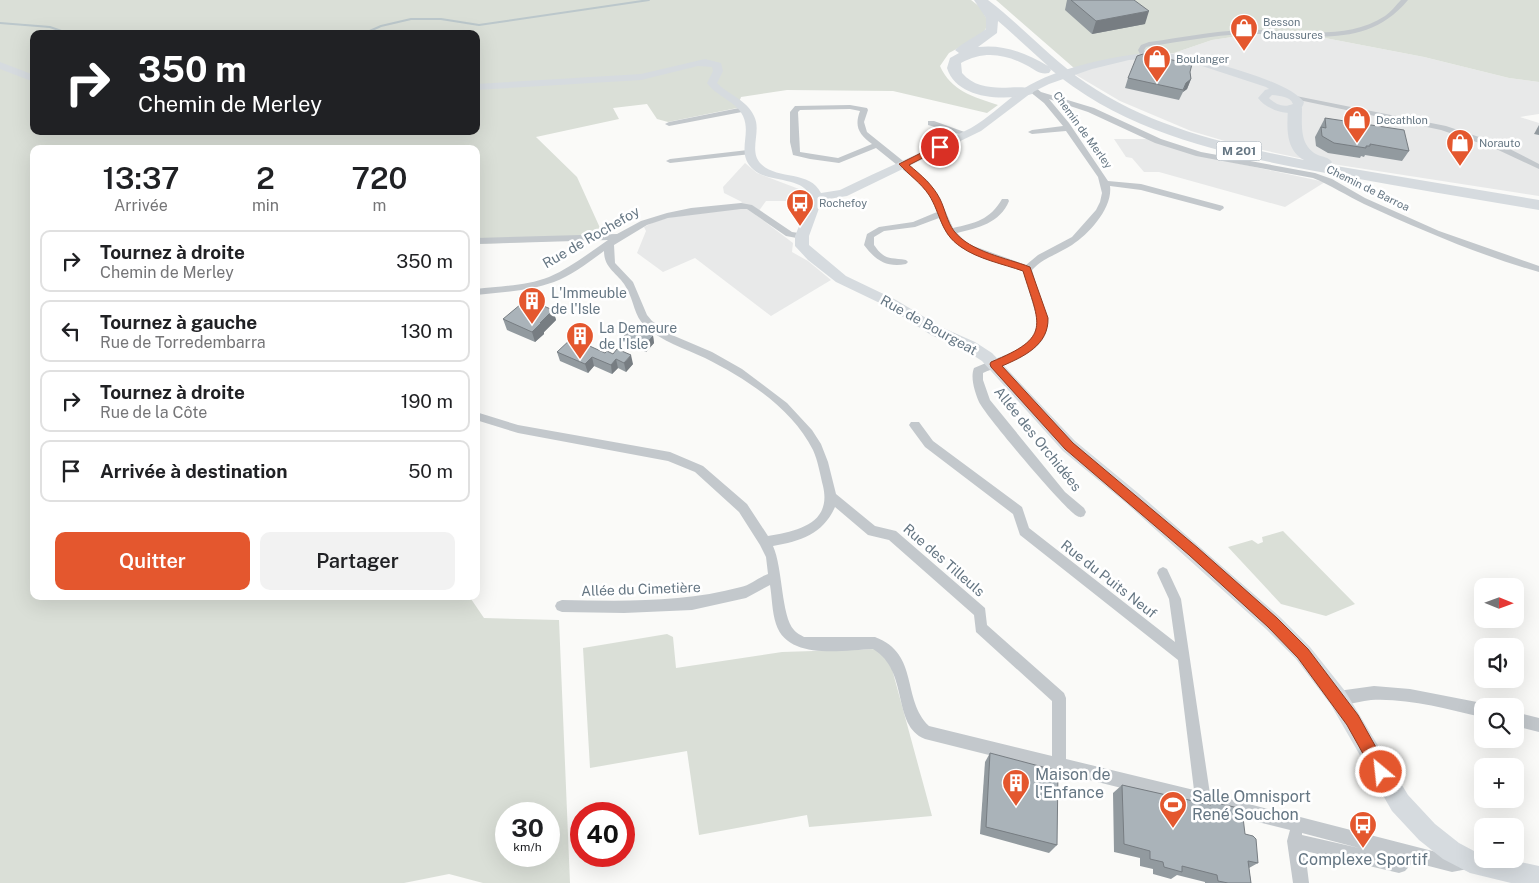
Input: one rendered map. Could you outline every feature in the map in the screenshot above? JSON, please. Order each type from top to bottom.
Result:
[{"type":"highway","points":[[979,0],[992,18],[992,30],[978,42],[949,58],[945,65],[945,71],[947,76],[958,85],[1008,105]]},
{"type":"highway","name":"M 201","points":[[979,0],[995,12],[1062,74],[1116,107],[1174,132],[1228,148],[1283,161],[1539,204]]},
{"type":"highway","name":"M 201","points":[[986,0],[1000,10],[1052,62],[1083,86],[1125,109],[1160,124],[1214,142],[1307,163],[1539,204]]},
{"type":"highway","points":[[1033,91],[998,93],[984,90],[963,81],[954,72],[955,60],[973,52],[990,50],[1014,53],[1029,59],[1054,76],[1100,102],[1157,127],[1221,148],[1283,161]]},
{"type":"highway","points":[[998,93],[1008,105]]},
{"type":"highway","points":[[1293,101],[1296,142],[1298,149],[1305,154],[1318,160],[1429,184]]},
{"type":"highway","points":[[1214,142],[1264,152],[1288,147],[1291,120],[1289,115],[1279,108]]},
{"type":"street","points":[[1143,55],[1141,50],[1143,46],[1148,44],[1198,37],[1246,32],[1325,35],[1370,28],[1382,23],[1394,14],[1406,0]]},
{"type":"street","points":[[480,87],[641,77],[705,62],[716,65],[718,71],[712,83],[716,89],[744,109],[751,121],[748,152],[751,160],[759,169],[770,175],[806,184],[815,192],[843,193],[976,129],[1008,105],[1045,82],[1088,67],[1143,55],[1185,58],[1270,85],[1293,101]]},
{"type":"street","points":[[0,65],[30,77]]},
{"type":"street","points":[[1256,80],[1266,86],[1269,92],[1293,101],[1329,105],[1460,132],[1497,146],[1539,167]]},
{"type":"street","name":"Chemin de Merley","points":[[1027,269],[1041,256],[1071,242],[1102,211],[1107,196],[1105,183],[1068,128],[1033,91]]},
{"type":"street","name":"Chemin de Barroa","points":[[1033,91],[1091,110],[1158,141],[1199,154],[1315,176],[1329,181],[1362,200],[1436,233],[1539,269]]},
{"type":"street","points":[[1269,92],[1263,96],[1264,101],[1279,108],[1293,101]]},
{"type":"street","points":[[878,144],[839,161],[796,153],[794,112],[798,108],[850,107],[864,110],[860,122],[863,133],[878,144],[904,164],[925,183],[934,197],[950,232],[966,246],[1027,269],[1043,318],[1043,327],[1031,346],[1018,355],[995,364]]},
{"type":"street","points":[[669,124],[744,109]]},
{"type":"street","points":[[931,123],[966,134]]},
{"type":"street","points":[[1032,132],[1068,128]]},
{"type":"street","points":[[670,160],[748,152]]},
{"type":"street","points":[[1105,183],[1141,187],[1220,208]]},
{"type":"street","points":[[802,236],[815,192]]},
{"type":"street","points":[[950,232],[977,225],[998,214],[1003,209],[1005,201]]},
{"type":"street","name":"Rue de Rochefoy","points":[[480,291],[550,280],[566,272],[643,223],[663,216],[741,206],[749,207],[789,234],[802,236]]},
{"type":"street","points":[[902,262],[889,263],[876,255],[869,245],[870,236],[882,229],[915,224],[942,214]]},
{"type":"street","name":"Rue de Bourgeat","points":[[802,236],[802,246],[835,274],[891,303],[936,331],[978,350],[995,364],[1069,446],[1132,498],[1273,623],[1303,653],[1338,698],[1400,803],[1445,846],[1470,862],[1539,878]]},
{"type":"street","points":[[480,241],[614,241],[609,258],[612,266],[625,277],[632,288],[641,313],[648,322],[676,342],[708,355],[742,376],[782,404],[803,425],[818,449],[832,497],[830,508],[816,527],[806,534],[765,542]]},
{"type":"street","name":"Allée des Orchidées","points":[[995,364],[978,371],[978,380],[985,402],[1061,495],[1080,512]]},
{"type":"street","points":[[480,417],[518,429],[670,457],[699,469],[743,508],[765,542],[772,557],[782,623],[785,630],[796,640],[815,644],[875,643],[884,646],[894,656],[913,716],[920,729],[925,732],[1452,864],[1470,862]]},
{"type":"street","name":"Rue du Puits Neuf","points":[[915,425],[929,444],[1018,511],[1024,531],[1184,657]]},
{"type":"street","name":"Rue des Tilleuls","points":[[832,497],[872,531],[892,535],[980,612],[981,628],[1059,698],[1059,765]]},
{"type":"street","points":[[1162,572],[1174,599],[1184,657],[1202,800]]},
{"type":"street","name":"Allée du Cimetière","points":[[562,606],[624,607],[692,604],[746,592],[775,577]]},
{"type":"street","points":[[1338,698],[1353,694],[1374,693],[1438,701],[1474,708]]},
{"type":"street","points":[[1524,721],[1539,725]]},
{"type":"street","points":[[1295,825],[1295,841],[1301,883]]},
{"type":"street","points":[[1295,841],[1399,865],[1411,853]]},
{"type":"shaded area","points":[[0,0],[971,0],[980,7],[989,23],[982,35],[949,53],[940,66],[950,82],[964,92],[998,105],[987,113],[893,91],[787,90],[741,97],[737,108],[668,122],[657,119],[647,104],[613,108],[619,119],[536,137],[577,177],[605,239],[480,244],[480,145],[30,145],[30,600],[472,600],[484,618],[559,620],[570,883],[483,883],[449,874],[404,883],[0,883]]},
{"type":"shaded area","points":[[996,0],[1539,0],[1539,82],[1509,78],[1424,57],[1325,38],[1253,34],[1212,40],[1174,53],[1100,62],[1074,68]]},
{"type":"shaded area","points":[[1253,34],[1325,38],[1424,57],[1509,78],[1539,82],[1539,114],[1520,117],[1539,123],[1539,196],[1313,161],[1235,144],[1191,131],[1120,101],[1076,75],[1074,68],[1100,62],[1174,53],[1212,40]]},
{"type":"shaded area","points":[[1114,139],[1149,139],[1208,157],[1325,182],[1285,207],[1159,172],[1144,172],[1132,158],[1126,157]]},
{"type":"shaded area","points":[[745,163],[757,173],[799,189],[803,196],[792,201],[766,201],[756,215],[793,243],[792,252],[808,261],[831,280],[771,316],[695,258],[663,272],[637,253],[646,231],[644,227],[656,221],[672,217],[736,209],[742,202],[724,193],[723,187]]},
{"type":"shaded area","points":[[1283,531],[1355,604],[1326,616],[1281,604],[1228,547],[1252,540],[1258,544],[1263,542],[1262,537]]},
{"type":"shaded area","points":[[667,634],[673,637],[676,668],[782,652],[876,649],[889,658],[932,816],[809,827],[807,815],[699,835],[687,751],[590,768],[583,648]]},
{"type":"building","points":[[1071,0],[1134,0],[1149,11],[1096,21]]},
{"type":"building","points":[[1143,54],[1192,64],[1191,79],[1186,83],[1183,90],[1128,78],[1137,56]]},
{"type":"building","points":[[1325,118],[1404,130],[1409,151],[1370,144],[1366,148],[1334,143],[1322,136],[1321,127],[1326,128]]},
{"type":"building","points":[[527,299],[553,310],[532,332],[503,319]]},
{"type":"building","points":[[633,328],[653,336],[645,345],[624,336]]},
{"type":"building","points":[[572,338],[605,353],[607,351],[613,354],[617,349],[631,355],[624,363],[616,359],[611,365],[592,357],[585,364],[557,352]]},
{"type":"building","name":"Maison de l'Enfance","points":[[990,753],[1058,771],[1057,845],[986,827]]},
{"type":"building","name":"Salle Omnisport René Souchon","points":[[1122,785],[1211,805],[1210,801],[1242,809],[1245,834],[1256,839],[1258,863],[1248,861],[1251,883],[1218,881],[1217,875],[1182,866],[1182,872],[1164,867],[1163,862],[1150,859],[1150,851],[1124,844]]},
{"type":"waterway","points":[[372,30],[411,19],[441,19],[479,25],[649,0]]},
{"type":"waterway","points":[[0,23],[50,27],[59,30]]},
{"type":"place","name":"Besson Chaussures","points":[[1244,52]]},
{"type":"place","name":"Boulanger","points":[[1157,83]]},
{"type":"place","name":"Decathlon","points":[[1357,144]]},
{"type":"place","name":"Norauto","points":[[1460,167]]},
{"type":"place","name":"Rochefoy","points":[[800,227]]},
{"type":"place","name":"L'Immeuble de l'Isle","points":[[532,325]]},
{"type":"place","name":"La Demeure de l'Isle","points":[[580,360]]},
{"type":"place","name":"Maison de l'Enfance","points":[[1016,807]]},
{"type":"place","name":"Salle Omnisport René Souchon","points":[[1173,829]]},
{"type":"place","name":"Complexe Sportif","points":[[1363,849]]},
{"type":"route","points":[[940,147],[904,164],[925,183],[934,197],[950,232],[959,241],[981,253],[1027,269],[1043,318],[1043,327],[1031,346],[1018,355],[995,364],[1069,446],[1194,552],[1273,623],[1303,653],[1338,698],[1366,743],[1381,772]]}]
